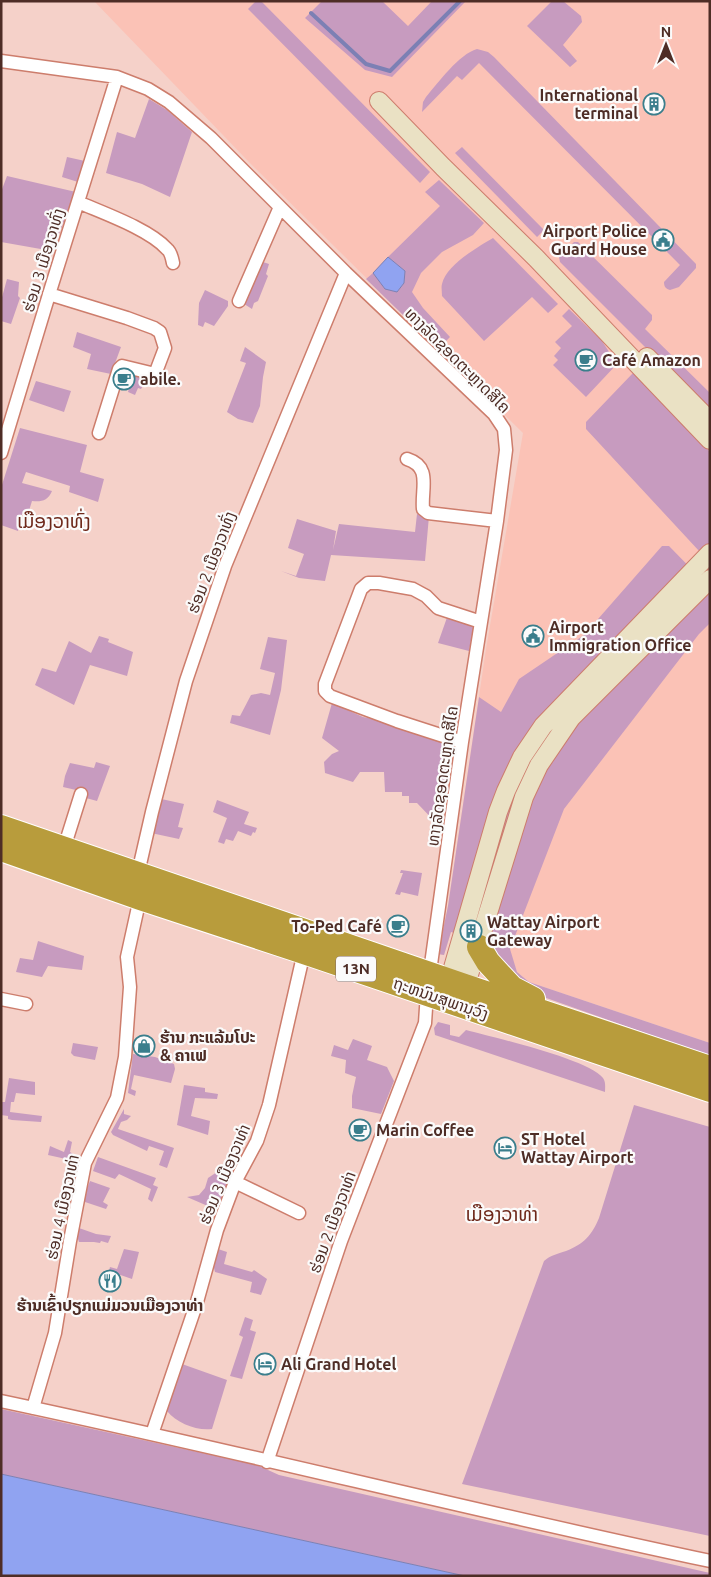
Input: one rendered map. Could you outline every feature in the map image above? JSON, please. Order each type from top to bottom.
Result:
[{"type":"highway","name":"ຖະຫນົນສຸພານຸວົງ","points":[[1,827],[138,873],[710,1090]]},
{"type":"highway","name":"ຖະຫນົນສຸພານຸວົງ","points":[[1,849],[140,898],[304,952],[648,1046],[710,1068]]},
{"type":"highway","points":[[478,947],[488,962],[512,988],[541,1003],[628,1034],[648,1046]]},
{"type":"street","name":"ທາງລັດຊອດຕະຫຼາດສີໄຄ","points":[[1,61],[117,77],[148,89],[170,102],[211,138],[346,273],[494,414],[504,429],[506,450],[497,521],[462,742],[446,990]]},
{"type":"street","name":"ຮ່ອມ 3 ເມືອງວາທົ່ງ","points":[[1,453],[6,421],[49,294],[117,77]]},
{"type":"street","points":[[379,101],[536,258],[710,440]]},
{"type":"street","points":[[402,125],[426,136],[550,258],[710,421]]},
{"type":"street","points":[[78,202],[130,225],[158,241],[169,250],[173,263]]},
{"type":"street","points":[[239,301],[280,207]]},
{"type":"street","name":"ຮ່ອມ 2 ເມືອງວາທົ່ງ","points":[[138,873],[186,681],[225,566],[346,273]]},
{"type":"street","points":[[49,294],[154,328],[160,332],[166,348],[154,375],[122,366],[119,369],[99,433]]},
{"type":"street","points":[[407,459],[417,462],[422,468],[424,481],[423,509],[428,513],[497,521]]},
{"type":"street","points":[[446,990],[478,947],[524,797],[539,765],[559,734],[573,706],[707,562]]},
{"type":"street","points":[[446,990],[498,812],[522,757],[543,726],[573,706],[710,579]]},
{"type":"street","points":[[462,742],[396,721],[330,696],[325,691],[325,684],[361,589],[368,583],[413,589],[426,596],[438,608],[481,622]]},
{"type":"street","points":[[64,848],[81,794]]},
{"type":"street","points":[[498,812],[517,819]]},
{"type":"street","name":"ຮ່ອມ 4 ເມືອງວາທ່າ","points":[[33,1408],[55,1332],[85,1163],[117,1098],[125,1057],[130,987],[127,957],[140,898]]},
{"type":"street","name":"ຮ່ອມ 3 ເມືອງວາທ່າ","points":[[152,1434],[197,1302],[216,1230],[235,1182],[257,1141],[269,1105],[304,952]]},
{"type":"street","name":"ຮ່ອມ 2 ເມືອງວາທ່າ","points":[[267,1462],[341,1241],[425,1023],[446,990]]},
{"type":"street","points":[[1,999],[26,1004]]},
{"type":"street","points":[[235,1182],[299,1213]]},
{"type":"street","points":[[1,1401],[710,1561]]},
{"type":"shaded area","points":[[94,1],[710,1],[710,1043],[529,982],[517,972],[509,949],[451,932],[444,955],[438,954],[448,906],[486,649],[523,433],[247,160]]},
{"type":"shaded area","points":[[256,1],[261,1],[430,172],[420,183],[248,9]]},
{"type":"shaded area","points":[[322,1],[382,1],[408,26],[432,1],[466,1],[392,77],[365,70],[305,18]]},
{"type":"shaded area","points":[[552,1],[563,1],[581,16],[582,22],[563,45],[577,61],[570,67],[527,26]]},
{"type":"shaded area","points":[[477,49],[488,52],[494,57],[696,264],[696,268],[679,287],[669,290],[664,282],[680,265],[479,63],[462,80],[457,76],[422,112],[423,102],[426,97],[443,77],[463,57]]},
{"type":"shaded area","points":[[149,99],[167,110],[192,132],[170,197],[142,184],[106,173],[117,132],[135,138]]},
{"type":"shaded area","points":[[462,147],[544,230],[537,237],[455,153]]},
{"type":"shaded area","points":[[67,157],[85,161],[78,182],[62,177]]},
{"type":"shaded area","points":[[7,176],[76,192],[52,251],[1,242],[1,192]]},
{"type":"shaded area","points":[[439,180],[484,223],[473,235],[442,252],[421,273],[412,292],[423,308],[450,337],[438,349],[366,279],[373,273],[385,289],[397,292],[404,283],[405,271],[388,257],[440,206],[425,192]]},
{"type":"shaded area","points":[[493,238],[558,304],[548,313],[532,297],[484,341],[442,296],[442,284],[456,263]]},
{"type":"shaded area","points":[[574,242],[578,242],[652,315],[652,320],[645,329],[710,393],[710,412],[560,262],[559,257]]},
{"type":"shaded area","points":[[260,261],[269,264],[266,274],[268,276],[258,301],[254,303],[252,309],[241,302]]},
{"type":"shaded area","points":[[7,279],[19,282],[18,296],[20,298],[11,324],[1,321],[1,301]]},
{"type":"shaded area","points":[[205,290],[228,301],[228,306],[214,326],[205,322],[203,327],[198,325],[199,303]]},
{"type":"shaded area","points":[[569,309],[602,341],[617,364],[586,397],[553,365],[558,360],[554,356],[561,348],[555,342],[572,326],[562,316]]},
{"type":"shaded area","points":[[77,332],[121,347],[111,374],[87,369],[91,354],[73,347]]},
{"type":"shaded area","points":[[245,347],[266,362],[260,406],[253,423],[238,419],[227,412],[246,363],[240,361]]},
{"type":"shaded area","points":[[134,372],[148,376],[141,389],[138,388],[135,395],[128,392]]},
{"type":"shaded area","points":[[633,373],[710,452],[710,543],[700,552],[586,429],[586,422]]},
{"type":"shaded area","points":[[36,381],[71,391],[64,412],[29,400]]},
{"type":"shaded area","points":[[20,428],[87,445],[80,472],[104,479],[98,502],[69,492],[70,486],[26,472],[22,483],[52,491],[44,500],[32,501],[28,514],[22,514],[18,531],[1,525],[1,488]]},
{"type":"shaded area","points":[[417,514],[429,516],[425,561],[331,555],[325,581],[299,578],[281,571],[296,576],[304,554],[288,548],[297,519],[336,531],[333,550],[339,524],[415,532]]},
{"type":"shaded area","points":[[662,546],[669,546],[710,588],[710,623],[699,634],[564,809],[510,949],[517,972],[529,982],[710,1043],[710,1056],[535,994],[510,975],[487,943],[451,932],[444,955],[438,954],[448,906],[479,697],[501,712],[519,679],[584,635]]},
{"type":"shaded area","points":[[450,609],[475,619],[469,651],[438,643]]},
{"type":"shaded area","points":[[99,636],[109,639],[108,642],[133,652],[127,676],[90,665],[74,705],[35,685],[42,668],[56,672],[69,641],[91,653]]},
{"type":"shaded area","points":[[268,637],[287,640],[281,690],[270,735],[230,723],[232,715],[240,716],[251,695],[261,693],[270,695],[275,673],[260,669]]},
{"type":"shaded area","points":[[332,703],[363,717],[397,724],[452,741],[442,819],[439,826],[417,803],[409,803],[409,796],[402,796],[402,792],[385,792],[384,772],[360,772],[353,782],[325,773],[324,762],[332,754],[339,751],[322,738]]},
{"type":"shaded area","points":[[96,762],[110,766],[97,801],[75,795],[76,790],[63,787],[70,763],[94,768]]},
{"type":"shaded area","points":[[157,798],[184,804],[178,827],[183,828],[179,839],[151,833]]},
{"type":"shaded area","points":[[217,800],[249,812],[244,824],[257,828],[255,833],[253,832],[251,836],[238,831],[233,841],[226,839],[224,844],[218,842],[227,818],[213,812]]},
{"type":"shaded area","points":[[401,870],[422,873],[418,896],[401,892],[400,895],[395,894],[403,873],[400,873]]},
{"type":"shaded area","points":[[38,941],[84,956],[82,970],[48,966],[42,977],[16,972],[20,958],[33,960]]},
{"type":"shaded area","points":[[438,1022],[450,1025],[450,1035],[459,1037],[466,1030],[517,1043],[579,1063],[603,1078],[605,1092],[435,1035],[434,1028]]},
{"type":"shaded area","points":[[353,1039],[372,1046],[367,1060],[387,1067],[394,1081],[381,1114],[352,1108],[352,1096],[356,1077],[345,1073],[346,1060],[331,1056],[334,1045],[348,1050]]},
{"type":"shaded area","points":[[73,1043],[98,1047],[95,1060],[74,1056],[71,1053]]},
{"type":"shaded area","points":[[133,1054],[155,1057],[174,1064],[175,1069],[171,1083],[134,1075],[131,1089],[136,1091],[135,1096],[128,1093]]},
{"type":"shaded area","points":[[9,1078],[35,1082],[35,1095],[16,1093],[14,1102],[11,1102],[10,1112],[42,1116],[41,1122],[12,1120],[8,1119],[8,1116],[1,1115],[1,1102],[5,1102]]},
{"type":"shaded area","points":[[184,1085],[205,1088],[205,1092],[218,1094],[217,1099],[195,1098],[191,1116],[210,1121],[208,1135],[177,1125]]},
{"type":"shaded area","points":[[634,1105],[710,1127],[710,1536],[462,1484],[544,1261],[578,1245],[587,1238],[593,1229],[599,1218]]},
{"type":"shaded area","points":[[124,1109],[124,1114],[131,1116],[121,1122],[118,1129],[174,1148],[167,1168],[159,1165],[164,1151],[149,1146],[147,1151],[113,1135],[111,1132]]},
{"type":"shaded area","points":[[68,1140],[72,1142],[70,1152],[76,1156],[75,1161],[48,1155],[50,1146],[64,1152]]},
{"type":"shaded area","points":[[98,1157],[156,1178],[153,1185],[158,1187],[152,1202],[148,1199],[151,1189],[119,1174],[115,1179],[93,1171]]},
{"type":"shaded area","points":[[220,1170],[232,1171],[217,1210],[187,1197],[199,1195],[205,1188],[208,1178]]},
{"type":"shaded area","points":[[90,1181],[110,1188],[103,1202],[108,1205],[106,1209],[82,1201]]},
{"type":"shaded area","points":[[79,1228],[96,1234],[111,1236],[108,1243],[101,1241],[100,1243],[79,1242],[76,1233]]},
{"type":"shaded area","points":[[124,1249],[139,1252],[132,1279],[109,1271],[110,1267],[117,1269]]},
{"type":"shaded area","points":[[218,1249],[227,1252],[224,1264],[252,1272],[254,1270],[267,1279],[261,1295],[250,1292],[252,1282],[215,1272],[213,1264]]},
{"type":"shaded area","points":[[245,1317],[253,1320],[250,1330],[256,1332],[242,1379],[230,1376],[243,1337],[239,1335]]},
{"type":"shaded area","points":[[182,1364],[227,1380],[212,1429],[200,1429],[187,1425],[167,1411]]},
{"type":"shaded area","points":[[1,1409],[257,1465],[279,1475],[710,1573],[710,1576],[465,1576],[1,1474]]},
{"type":"water","points":[[388,257],[405,271],[404,283],[397,292],[385,289],[373,273]]},
{"type":"water","points":[[1,1474],[465,1576],[1,1576]]},
{"type":"waterway","points":[[311,13],[366,64],[390,71],[460,1]]},
{"type":"place","name":"International terminal","points":[[654,104]]},
{"type":"place","name":"Airport Police Guard House","points":[[663,240]]},
{"type":"place","name":"Café Amazon","points":[[586,360]]},
{"type":"place","name":"abile.","points":[[124,379]]},
{"type":"place","name":"Airport Immigration Office","points":[[533,636]]},
{"type":"place","name":"To-Ped Café","points":[[398,926]]},
{"type":"place","name":"Wattay Airport Gateway","points":[[471,931]]},
{"type":"place","name":"ຮ້ານ ກະແລ້ມໂປະ & ຄາເຟ","points":[[144,1046]]},
{"type":"place","name":"Marin Coffee","points":[[360,1130]]},
{"type":"place","name":"ST Hotel Wattay Airport","points":[[505,1148]]},
{"type":"place","name":"ຮ້ານເຂົ້າປຽກແມ່ມວນເມືອງວາທ່າ","points":[[110,1281]]},
{"type":"place","name":"Ali Grand Hotel","points":[[265,1364]]},
{"type":"district","name":"ເມືອງວາທົ່ງ","points":[[54,521]]},
{"type":"district","name":"ເມືອງວາທ່າ","points":[[502,1214]]}]
